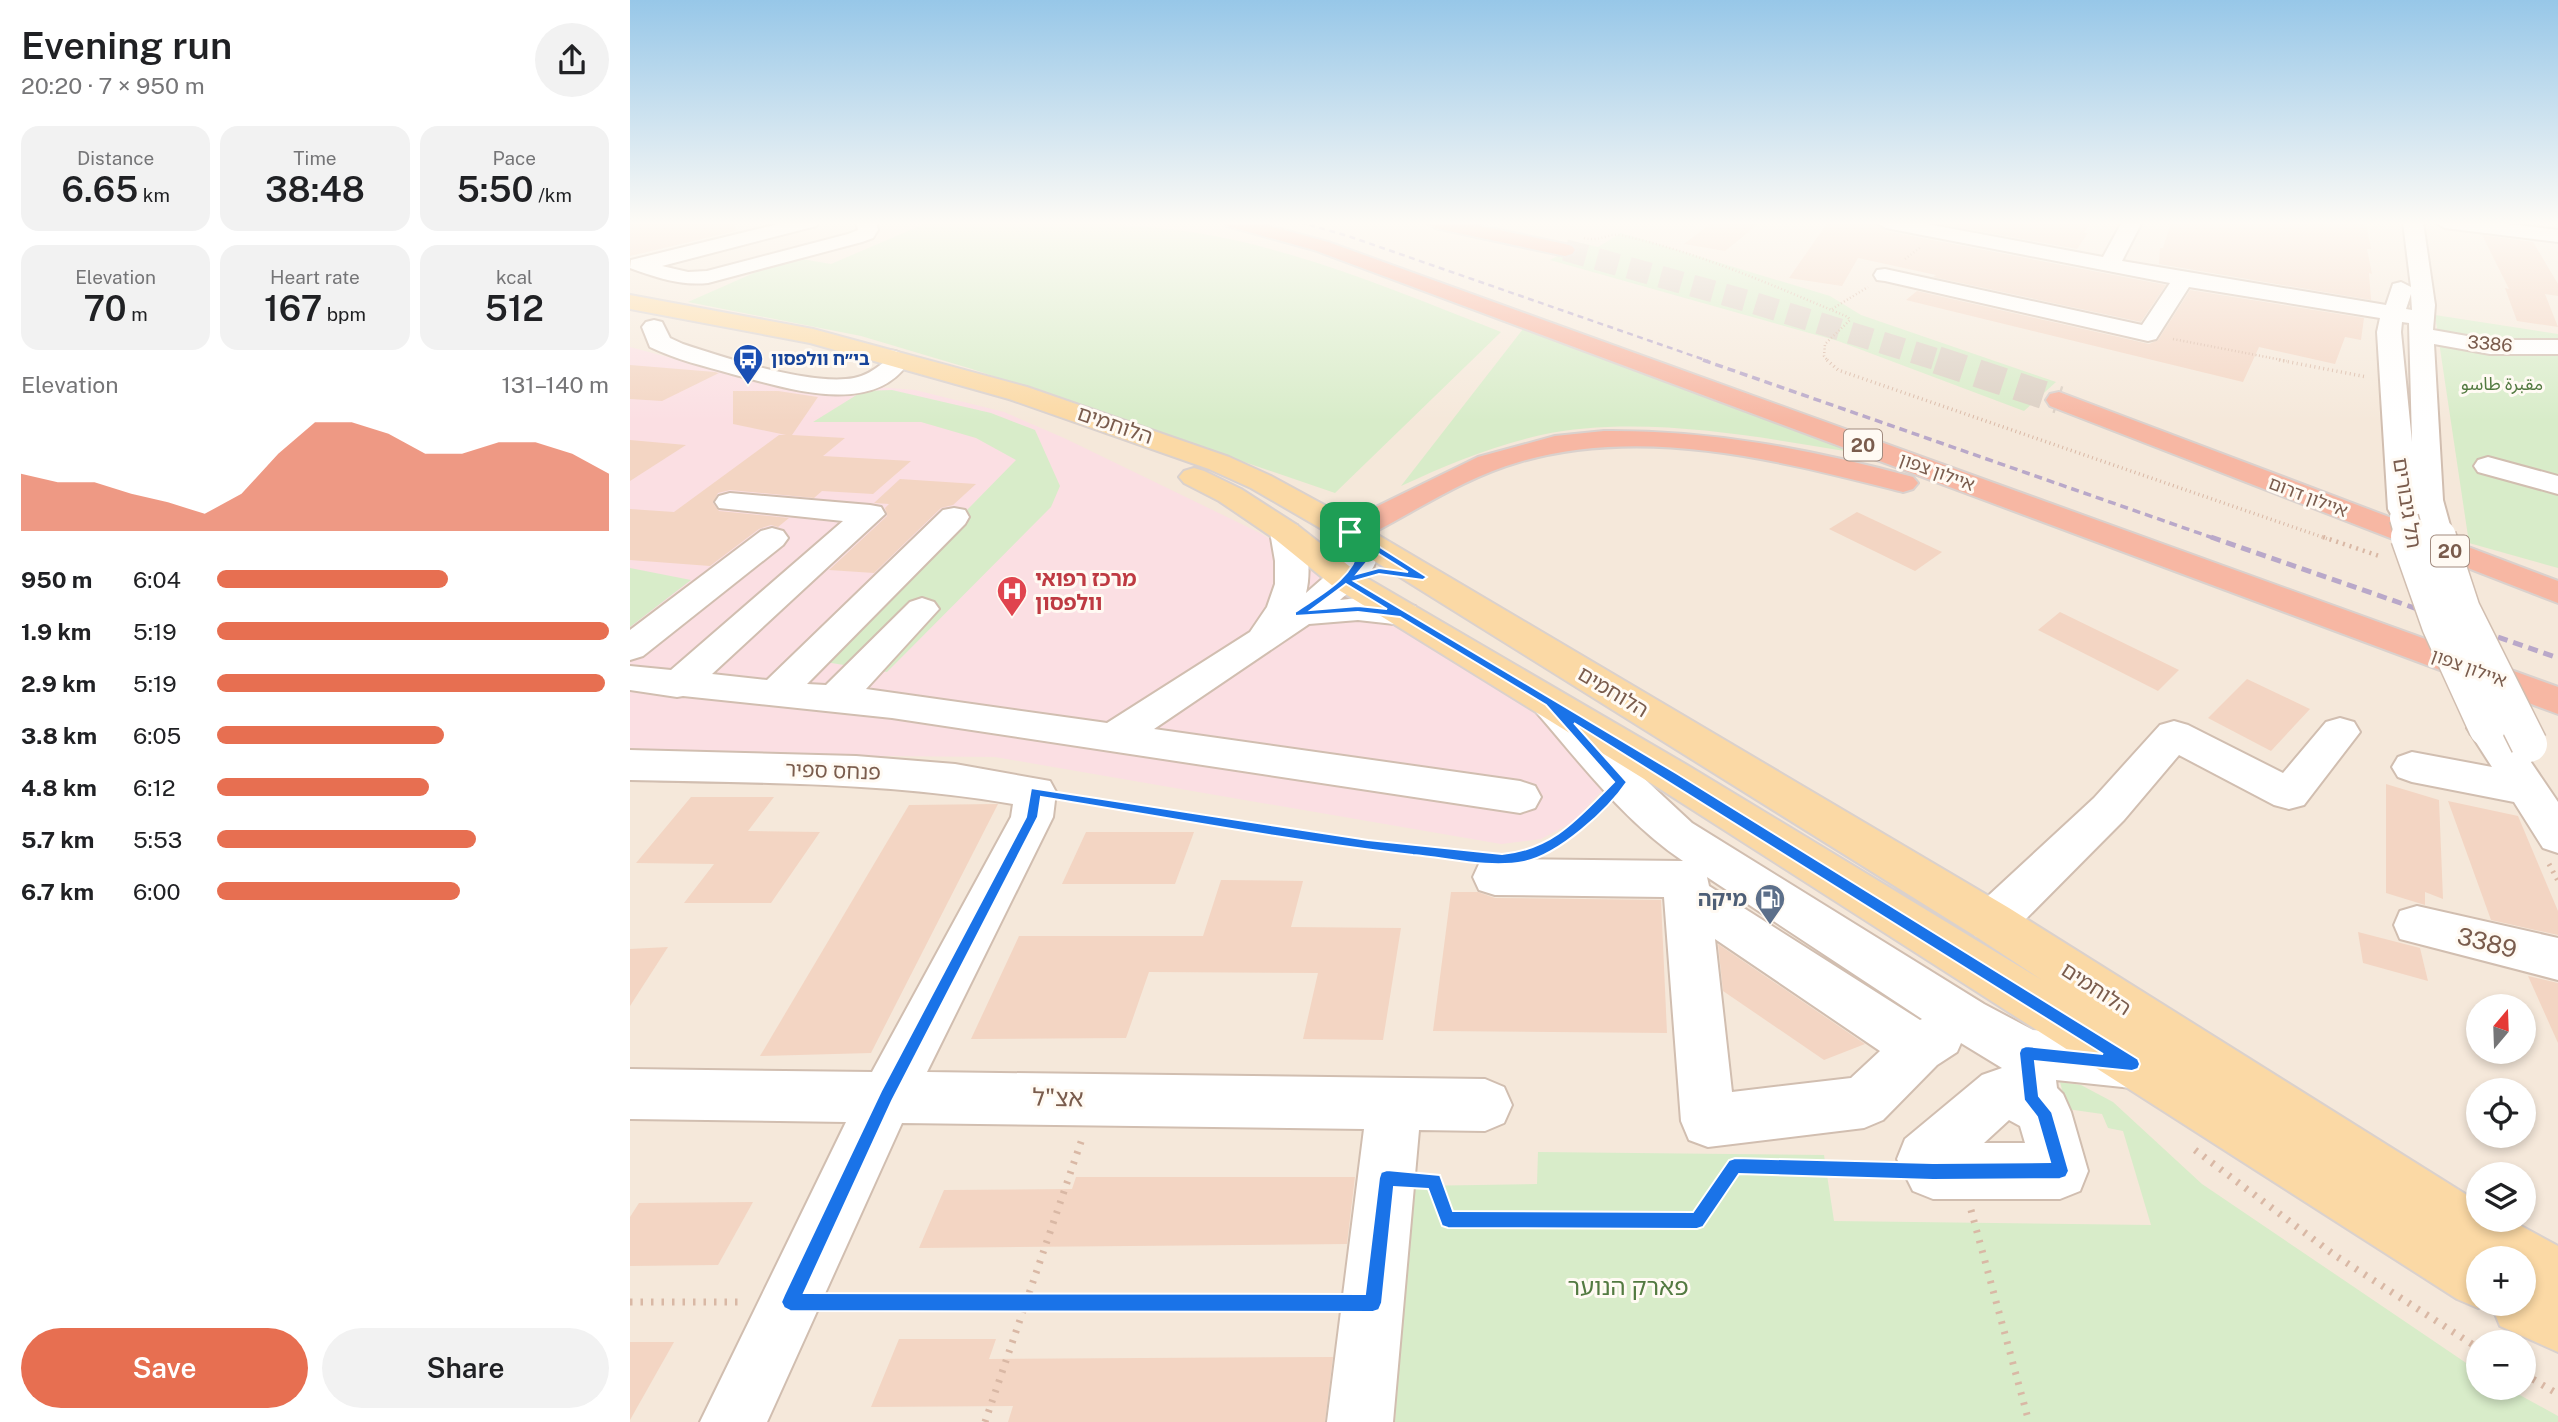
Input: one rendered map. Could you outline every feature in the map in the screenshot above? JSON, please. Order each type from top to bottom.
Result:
[{"type":"highway","name":"איילון צפון","points":[[1438,288],[2558,701]]},
{"type":"highway","name":"איילון דרום","points":[[2059,400],[2558,593]]},
{"type":"highway","points":[[1350,532],[1428,489],[1473,468],[1539,448],[1607,440],[1651,439],[1733,447],[1804,458],[1931,491],[2490,676]]},
{"type":"main road","name":"הלוחמים","points":[[630,302],[774,327],[889,365],[1159,462],[1230,495],[1286,533],[1346,580],[1413,596],[1992,922],[2430,1206],[2539,1294]]},
{"type":"main road","name":"הלוחמים","points":[[642,325],[889,365],[1018,393],[1176,447],[1261,482],[1350,532],[1413,596],[1550,703],[2466,1271]]},
{"type":"main road","points":[[1286,533],[1323,540],[1350,532]]},
{"type":"street","points":[[1945,288],[2148,334],[2176,288]]},
{"type":"street","points":[[2213,288],[2256,298]]},
{"type":"street","name":"3386","points":[[2230,288],[2392,313],[2490,347],[2558,346]]},
{"type":"street","name":"תל גיבורים","points":[[2400,288],[2389,332],[2395,383],[2420,523],[2529,744],[2558,836]]},
{"type":"street","name":"תל גיבורים","points":[[2422,288],[2427,491],[2420,523],[2418,570],[2438,622],[2487,728],[2542,790]]},
{"type":"street","points":[[2488,466],[2558,485]]},
{"type":"street","points":[[677,685],[870,514],[730,502]]},
{"type":"street","points":[[775,694],[954,517]]},
{"type":"street","points":[[1110,738],[1255,645],[1346,580],[1362,562],[1363,556],[1363,548],[1350,532]]},
{"type":"street","points":[[1255,645],[1286,606],[1291,589],[1294,569],[1286,533]]},
{"type":"street","points":[[630,648],[772,538]]},
{"type":"street","points":[[1298,614],[1358,609],[1413,596]]},
{"type":"street","points":[[834,700],[922,609]]},
{"type":"street","points":[[630,678],[954,713],[1520,797]]},
{"type":"street","points":[[1550,703],[1621,782],[1683,870],[1919,1048]]},
{"type":"street","points":[[1992,922],[2109,809],[2174,735],[2289,794],[2340,732]]},
{"type":"street","name":"פנחס ספיר","points":[[630,765],[856,771],[954,779],[1035,792]]},
{"type":"street","points":[[2412,767],[2542,790]]},
{"type":"street","points":[[733,1422],[887,1096],[1032,817],[1035,792]]},
{"type":"street","points":[[1487,867],[1683,870],[1966,1020],[2029,1076],[2044,1112],[2060,1171],[1947,1171],[1925,1159],[2001,1093],[2029,1076],[2132,1064]]},
{"type":"street","points":[[1683,870],[1708,1121],[1864,1102],[1919,1048],[1966,1020]]},
{"type":"street","name":"3389","points":[[2417,925],[2558,959]]},
{"type":"street","name":"אצ\"ל","points":[[630,1094],[1485,1105]]},
{"type":"street","points":[[1360,1422],[1394,1103]]},
{"type":"path","points":[[1779,288],[1848,317],[1850,320],[1824,342],[1822,351],[1825,361],[1838,370],[2385,558]]},
{"type":"path","points":[[2148,334],[2395,383]]},
{"type":"path","points":[[1548,848],[1572,831],[1621,782]]},
{"type":"path","points":[[1035,792],[1357,843],[1487,867]]},
{"type":"path","points":[[985,1422],[1096,1099]]},
{"type":"path","points":[[2187,1144],[2243,1190],[2299,1230],[2466,1340]]},
{"type":"path","points":[[1387,1178],[1434,1181],[1448,1220],[1697,1220],[1735,1166],[1947,1171],[2029,1422]]},
{"type":"path","points":[[630,1301],[1373,1303]]},
{"type":"path","points":[[2536,1381],[2558,1394]]},
{"type":"shaded area","points":[[630,288],[2558,288],[2558,1422],[630,1422]]},
{"type":"shaded area","name":"מרכז רפואי וולפסון","points":[[630,347],[739,376],[805,390],[877,387],[915,390],[1004,412],[1064,438],[1262,534],[1524,703],[1610,782],[1573,822],[1541,839],[1501,844],[995,757],[630,754]]},
{"type":"green space","points":[[719,288],[1391,288],[1501,332],[1335,493],[972,369],[861,336],[688,302]]},
{"type":"green space","points":[[1651,288],[1805,288],[1830,296],[1861,315],[2056,382],[2024,411],[1838,341]]},
{"type":"green space","name":"مقبرة طاسو","points":[[2435,315],[2558,334],[2558,568],[2469,543]]},
{"type":"green space","points":[[1523,329],[1858,453],[1700,430],[1659,427],[1579,429],[1541,435],[1487,450],[1401,486]]},
{"type":"green space","points":[[892,390],[991,413],[1035,430],[1060,486],[1051,507],[887,672],[819,661],[1016,460],[976,438],[921,422],[813,422],[863,391]]},
{"type":"green space","points":[[630,568],[691,580],[630,627]]},
{"type":"green space","name":"פארק הנוער","points":[[2060,1082],[2081,1085],[2113,1102],[2202,1184],[2466,1363],[2466,1400],[2529,1400],[2558,1416],[2558,1422],[1395,1422],[1413,1186],[1537,1184],[1538,1152],[1824,1155],[1834,1221],[2151,1225],[2123,1131],[2108,1128],[2102,1114],[2067,1109]]},
{"type":"building","points":[[1986,288],[2164,288],[2141,322]]},
{"type":"building","points":[[2302,288],[2370,288],[2371,300]]},
{"type":"building","points":[[2505,288],[2558,288],[2558,296],[2545,294],[2558,327],[2517,321]]},
{"type":"building","points":[[2190,290],[2364,318],[2361,340],[2345,337],[2335,364],[2259,347],[2243,382],[1906,300],[1917,291],[2149,344],[2158,340]]},
{"type":"building","points":[[630,365],[719,373],[662,401],[630,399]]},
{"type":"building","points":[[733,391],[778,391],[818,397],[792,435],[845,438],[823,456],[911,461],[873,494],[822,491],[814,498],[730,490],[718,493],[713,503],[719,511],[789,518],[778,527],[771,525],[759,529],[710,566],[630,560],[630,509],[674,512],[779,435],[786,435],[733,424]]},
{"type":"building","points":[[630,440],[686,445],[630,481]]},
{"type":"building","points":[[900,479],[976,484],[953,505],[941,508],[874,573],[829,570],[887,516],[885,508],[889,504],[874,503]]},
{"type":"building","points":[[1857,512],[1942,552],[1915,571],[1829,529]]},
{"type":"building","points":[[2060,612],[2179,670],[2158,691],[2038,630]]},
{"type":"building","points":[[2247,679],[2310,709],[2271,751],[2208,718]]},
{"type":"building","points":[[2386,784],[2439,800],[2443,899],[2425,892],[2425,905],[2386,893]]},
{"type":"building","points":[[691,797],[774,797],[748,831],[820,832],[771,903],[684,903],[714,864],[636,863]]},
{"type":"building","points":[[2448,801],[2518,816],[2558,911],[2558,935],[2491,920]]},
{"type":"building","points":[[998,804],[871,1053],[760,1056],[909,805]]},
{"type":"building","points":[[1086,832],[1194,832],[1175,884],[1062,884]]},
{"type":"building","points":[[1221,880],[1303,881],[1291,927],[1401,928],[1383,1040],[1303,1039],[1318,973],[1149,972],[1126,1038],[971,1039],[1019,936],[1203,936]]},
{"type":"building","points":[[1451,892],[1478,892],[1495,898],[1661,900],[1667,1033],[1433,1031]]},
{"type":"building","points":[[2358,932],[2420,948],[2428,981],[2363,963]]},
{"type":"building","points":[[1718,944],[1865,1044],[1824,1060],[1723,991]]},
{"type":"building","points":[[668,947],[630,1006],[630,949]]},
{"type":"building","points":[[2528,976],[2558,983],[2558,1043]]},
{"type":"building","points":[[1076,1177],[1355,1177],[1347,1244],[919,1248],[944,1190],[1072,1189]]},
{"type":"building","points":[[753,1202],[718,1265],[630,1266],[630,1217],[639,1203]]},
{"type":"building","points":[[899,1339],[996,1339],[989,1359],[1333,1357],[1325,1422],[1008,1422],[1013,1406],[871,1407]]},
{"type":"building","points":[[630,1342],[674,1342],[630,1420]]},
{"type":"tunnel","points":[[1702,288],[1942,361]]},
{"type":"tunnel","points":[[1937,360],[2059,400]]},
{"type":"railway","points":[[1499,288],[1708,361]]},
{"type":"railway","points":[[1703,360],[2216,539]]},
{"type":"railway","points":[[2211,537],[2558,658]]},
{"type":"place","name":"בי״ח וולפסון","points":[[748,386]]},
{"type":"place","name":"מרכז רפואי וולפסון","points":[[1012,618]]},
{"type":"place","name":"מיקה","points":[[1770,926]]},
{"type":"route","points":[[1350,532],[1363,548],[1362,562],[1346,580],[1298,614],[1358,609],[1403,614],[1550,703],[1621,782],[1572,831],[1548,848],[1525,857],[1502,859],[1368,845],[1035,792],[1032,817],[887,1096],[790,1302],[1373,1303],[1387,1178],[1434,1181],[1448,1220],[1697,1220],[1735,1166],[2060,1171],[2044,1112],[2032,1100],[2026,1053],[2132,1064],[1672,776],[1403,614],[1346,580],[1379,571],[1423,577],[1350,532]]}]
